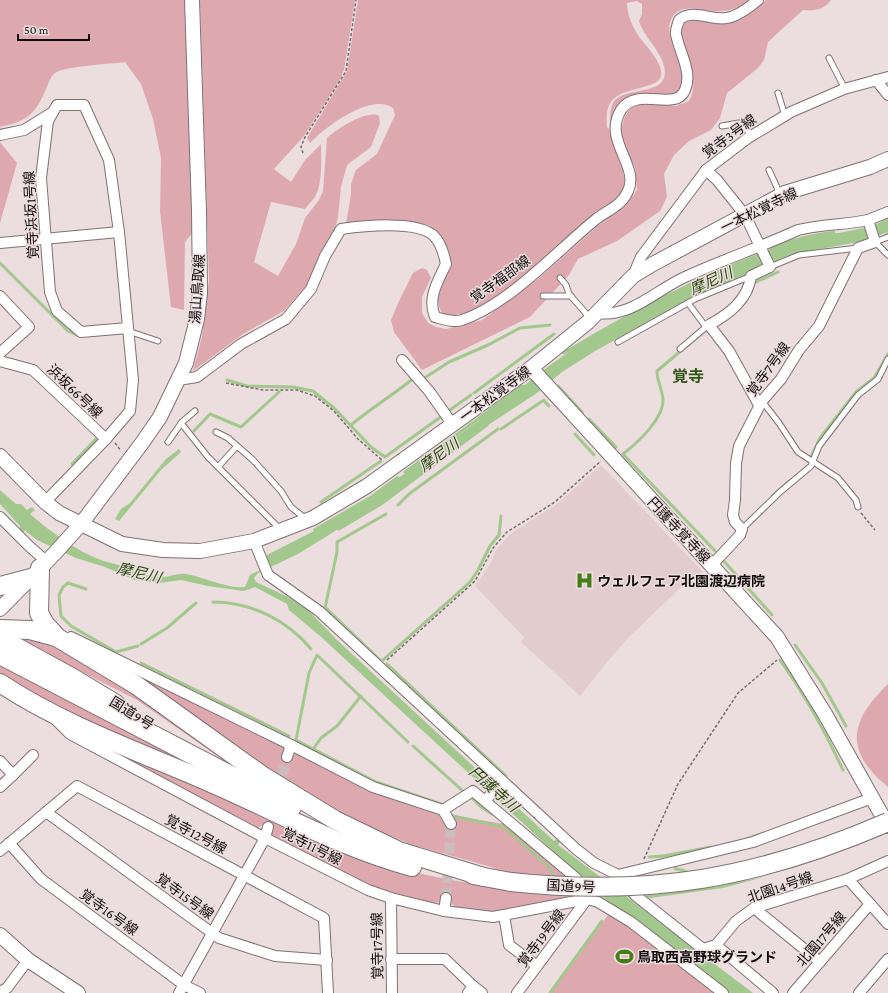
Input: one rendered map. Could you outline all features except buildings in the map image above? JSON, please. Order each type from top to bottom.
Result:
[{"type":"highway","points":[[0,586],[43,565]]},
{"type":"highway","points":[[43,565],[39,613],[45,624],[58,638]]},
{"type":"highway","points":[[0,640],[30,630],[58,638],[136,685],[263,776],[334,820],[399,851],[484,877]]},
{"type":"highway","name":"国道9号","points":[[0,640],[96,691],[261,791],[315,819],[378,847],[413,860],[484,877],[511,882],[585,888],[641,887],[697,880],[774,864],[823,849],[888,822]]},
{"type":"highway","points":[[0,683],[46,710]]},
{"type":"highway","points":[[0,689],[353,848],[393,862],[433,872],[484,877]]},
{"type":"main road","name":"湯山鳥取線","points":[[0,609],[81,524],[160,417],[186,363],[197,319],[200,294],[200,226],[192,0]]},
{"type":"main road","name":"一本松覚寺線","points":[[0,456],[45,502],[59,513],[122,544],[163,550],[200,551],[255,546],[308,520],[367,486],[533,371],[594,316],[633,276],[781,196],[888,160]]},
{"type":"main road","name":"円護寺覚寺線","points":[[533,371],[608,455],[712,565],[777,638],[825,714],[888,826]]},
{"type":"main road","points":[[0,935],[28,960],[78,993]]},
{"type":"street","name":"覚寺福部線","points":[[178,380],[197,377],[240,344],[286,319],[311,289],[325,256],[341,229],[373,226],[412,228],[424,230],[434,236],[441,246],[446,264],[434,290],[432,310],[436,316],[447,320],[461,321],[500,300],[536,272],[596,219],[619,205],[624,199],[629,189],[630,177],[628,167],[618,147],[615,131],[618,116],[626,106],[643,98],[672,101],[681,97],[686,89],[687,72],[676,33],[679,20],[692,14],[720,18],[731,17],[758,0]]},
{"type":"street","name":"覚寺3号線","points":[[633,276],[641,257],[706,170],[752,135],[785,116],[845,89],[888,77]]},
{"type":"street","points":[[876,80],[888,96]]},
{"type":"street","points":[[0,135],[24,130],[53,112],[57,105],[84,105],[109,160],[119,232],[133,380],[130,411],[109,440],[45,502]]},
{"type":"street","name":"覚寺浜坂1号線","points":[[53,112],[48,121],[41,178],[50,292],[57,311],[81,332],[128,330]]},
{"type":"street","points":[[706,170],[717,180],[745,215],[770,266],[751,276],[747,292],[740,302],[732,310],[707,326],[729,351],[760,403]]},
{"type":"street","points":[[594,316],[610,315],[633,307],[683,278],[762,247],[798,230],[816,225],[847,225],[869,222],[888,212]]},
{"type":"street","points":[[858,248],[875,240],[869,222]]},
{"type":"street","points":[[0,243],[119,232]]},
{"type":"street","name":"覚寺7号線","points":[[742,529],[735,522],[733,515],[737,455],[760,403],[781,379],[799,350],[819,326],[858,248]]},
{"type":"street","points":[[0,296],[29,326],[0,353]]},
{"type":"street","points":[[402,360],[428,391],[453,425]]},
{"type":"street","name":"浜坂66号線","points":[[0,361],[33,370],[109,440]]},
{"type":"street","points":[[0,517],[28,546],[43,565]]},
{"type":"street","points":[[712,565],[733,544],[742,529]]},
{"type":"street","points":[[255,546],[267,572],[275,581],[319,611],[576,849],[594,863],[618,875],[635,895],[703,949],[716,945],[774,993]]},
{"type":"street","points":[[58,638],[68,635],[373,787],[443,810],[451,824]]},
{"type":"street","name":"覚寺11号線","points":[[46,710],[70,734],[265,838],[368,890],[391,898],[444,911],[493,917],[587,899]]},
{"type":"street","points":[[287,757],[291,745]]},
{"type":"street","points":[[0,787],[33,755]]},
{"type":"street","points":[[0,761],[13,775]]},
{"type":"street","points":[[486,801],[502,782]]},
{"type":"street","name":"覚寺12号線","points":[[0,851],[77,786],[324,918],[328,993]]},
{"type":"street","points":[[443,810],[473,791],[576,878],[587,899],[598,902],[631,922],[723,993]]},
{"type":"street","points":[[618,875],[753,842],[872,798]]},
{"type":"street","name":"覚寺15号線","points":[[46,812],[219,938],[275,956],[326,960]]},
{"type":"street","points":[[181,989],[265,838],[268,827]]},
{"type":"street","name":"覚寺16号線","points":[[9,843],[41,880],[181,989],[200,993]]},
{"type":"street","name":"北園14号線","points":[[716,945],[736,921],[754,908],[848,879],[888,862]]},
{"type":"street","points":[[848,879],[888,924]]},
{"type":"street","name":"覚寺17号線","points":[[391,898],[392,993]]},
{"type":"street","points":[[444,911],[446,898]]},
{"type":"street","name":"覚寺19号線","points":[[517,993],[587,899]]},
{"type":"street","name":"北園17号線","points":[[794,993],[870,904]]},
{"type":"street","points":[[754,908],[820,962]]},
{"type":"street","points":[[504,915],[508,945],[537,966]]},
{"type":"street","points":[[391,959],[445,959],[470,990],[482,993]]},
{"type":"street","points":[[859,993],[888,959]]},
{"type":"street","points":[[0,992],[7,988],[28,960]]},
{"type":"lane","points":[[829,58],[845,89]]},
{"type":"lane","points":[[778,93],[785,116]]},
{"type":"lane","points":[[722,126],[739,124],[752,135]]},
{"type":"lane","points":[[769,170],[781,196]]},
{"type":"lane","points":[[888,237],[875,240],[888,255]]},
{"type":"lane","points":[[770,266],[800,255],[858,248]]},
{"type":"lane","points":[[618,342],[688,303],[751,276]]},
{"type":"lane","points":[[560,278],[571,296],[594,316]]},
{"type":"lane","points":[[543,296],[571,296]]},
{"type":"lane","points":[[680,349],[707,326],[688,303]]},
{"type":"lane","points":[[128,330],[158,341]]},
{"type":"lane","points":[[742,529],[780,492],[807,470],[813,462],[819,446],[828,433],[858,395],[878,379],[888,359]]},
{"type":"lane","points":[[760,403],[779,424],[798,452],[838,478],[856,500],[858,507]]},
{"type":"lane","points":[[168,442],[181,423],[195,411]]},
{"type":"lane","points":[[181,423],[218,467],[276,527],[283,531]]},
{"type":"lane","points":[[216,432],[228,438],[238,446],[281,491],[291,507],[308,520]]},
{"type":"lane","points":[[218,467],[238,446]]},
{"type":"path","points":[[303,152],[300,147],[305,137],[346,71],[356,0]]},
{"type":"path","points":[[226,383],[263,390],[297,390],[315,396],[334,411],[358,439],[385,463]]},
{"type":"path","points":[[109,440],[123,453]]},
{"type":"path","points":[[380,667],[397,650],[425,628],[475,581],[487,562],[493,548],[507,532],[555,502],[608,455]]},
{"type":"path","points":[[858,507],[875,530]]},
{"type":"path","points":[[642,869],[643,861],[678,784],[738,693],[786,652]]},
{"type":"shaded area","points":[[0,0],[185,0],[193,232],[185,242],[184,310],[171,307],[160,211],[161,158],[153,119],[141,84],[125,62],[78,67],[60,71],[52,76],[38,105],[29,116],[17,122],[0,127]]},
{"type":"shaded area","points":[[200,0],[355,0],[344,70],[339,81],[304,136],[274,169],[291,182],[305,160],[321,144],[321,171],[318,191],[305,209],[271,202],[254,262],[278,276],[296,244],[305,218],[319,200],[323,191],[327,138],[352,121],[367,115],[379,116],[380,123],[371,147],[347,165],[341,187],[338,217],[335,228],[306,286],[284,311],[243,334],[193,371],[202,336],[209,280]]},
{"type":"shaded area","points":[[358,0],[749,0],[739,7],[728,10],[718,11],[691,8],[677,12],[671,20],[669,29],[682,72],[682,81],[679,90],[674,95],[659,99],[632,100],[625,102],[615,109],[610,124],[611,108],[613,103],[618,98],[655,87],[664,78],[665,71],[660,56],[646,35],[639,21],[642,14],[642,4],[637,1],[627,3],[629,16],[634,28],[656,59],[660,66],[661,72],[660,78],[655,83],[620,94],[609,105],[607,127],[610,130],[613,144],[624,174],[621,193],[577,229],[521,280],[506,291],[472,311],[461,314],[444,315],[439,306],[438,297],[449,261],[448,251],[439,233],[435,229],[422,223],[355,221],[346,224],[351,194],[351,184],[356,170],[377,154],[395,115],[393,108],[384,104],[373,104],[361,108],[337,121],[310,143],[307,138],[347,71]]},
{"type":"shaded area","points":[[766,0],[831,0],[822,8],[803,10],[768,42],[764,60],[758,68],[727,93],[720,118],[711,130],[689,141],[674,155],[664,174],[667,197],[660,211],[617,241],[578,259],[569,275],[530,317],[422,370],[394,332],[391,320],[413,273],[422,268],[427,270],[431,278],[422,297],[422,313],[428,323],[436,327],[446,329],[482,320],[538,279],[600,224],[626,205],[637,190],[635,167],[624,146],[621,129],[625,116],[632,107],[642,103],[676,106],[689,101],[693,86],[690,71],[680,41],[682,25],[699,20],[722,23],[732,22]]},
{"type":"shaded area","points":[[0,142],[17,163],[0,223]]},
{"type":"shaded area","name":"ウェルフェア北園渡辺病院","points":[[601,465],[703,572],[683,585],[628,638],[580,696],[521,642],[524,637],[475,586],[491,563],[496,550],[510,534],[557,504]]},
{"type":"shaded area","points":[[6,633],[70,649],[256,779],[226,762],[137,700]]},
{"type":"shaded area","points":[[72,640],[282,745],[284,751],[292,756],[297,753],[388,798],[439,815],[444,819],[447,827],[454,828],[455,820],[451,817],[451,815],[510,825],[569,879],[512,875],[491,867],[410,844],[345,817],[302,794]]},
{"type":"shaded area","points":[[0,663],[223,778],[110,736],[0,675]]},
{"type":"shaded area","points":[[888,684],[888,787],[864,760],[858,748],[857,736],[859,723],[866,710]]},
{"type":"shaded area","points":[[71,733],[396,867],[464,882],[510,888],[580,894],[497,912],[457,908],[452,904],[451,897],[445,895],[442,902],[433,903],[373,887],[271,835],[271,826],[265,823],[258,828],[253,827]]},
{"type":"shaded area","name":"鳥取西高野球グランド","points":[[608,915],[638,931],[692,976],[720,993],[551,993]]},
{"type":"water","points":[[888,218],[888,232],[864,241],[792,254],[691,298],[595,351],[562,372],[537,393],[485,427],[484,426],[382,502],[298,554],[258,573],[254,578],[256,582],[286,596],[307,609],[338,641],[554,841],[557,839],[560,842],[558,845],[701,953],[711,955],[708,959],[753,993],[730,993],[603,897],[320,636],[289,610],[287,604],[255,587],[244,591],[208,586],[181,580],[159,583],[135,580],[105,567],[76,558],[37,540],[24,530],[23,534],[20,532],[20,526],[0,504],[0,490],[16,504],[21,504],[27,510],[32,507],[35,510],[30,514],[64,540],[91,556],[104,561],[157,577],[186,574],[223,585],[245,587],[250,575],[262,569],[263,557],[314,531],[313,529],[370,496],[397,476],[400,477],[480,420],[478,417],[520,385],[525,385],[578,346],[608,328],[669,295],[762,255],[776,245],[796,238],[818,233],[835,231],[835,233],[839,233],[873,226]]},
{"type":"water","points":[[179,449],[181,452],[161,470],[119,521],[115,519],[121,509],[130,503],[166,459]]},
{"type":"water","points":[[674,867],[688,871],[692,890],[764,877],[723,888],[643,899],[642,896],[689,890],[687,873],[674,870]]},
{"type":"waterway","name":"摩尼川","points":[[564,353],[660,299],[710,275],[762,254]]},
{"type":"waterway","points":[[0,263],[68,331],[79,336]]},
{"type":"waterway","points":[[754,283],[778,272]]},
{"type":"waterway","points":[[423,379],[449,362],[488,345],[520,328],[550,325]]},
{"type":"waterway","points":[[707,329],[657,371],[663,399],[662,407],[649,430],[623,454],[717,553],[719,552]]},
{"type":"waterway","points":[[474,393],[554,334]]},
{"type":"waterway","points":[[811,457],[820,438],[856,392],[874,378],[888,354]]},
{"type":"waterway","points":[[351,425],[414,378]]},
{"type":"waterway","points":[[227,380],[247,386],[293,387],[313,391],[334,408],[371,447],[385,457],[442,416]]},
{"type":"waterway","points":[[558,386],[582,412]]},
{"type":"waterway","points":[[194,431],[210,414],[241,427],[279,392]]},
{"type":"waterway","points":[[447,412],[471,395]]},
{"type":"waterway","points":[[501,429],[544,400]]},
{"type":"waterway","points":[[545,402],[549,406]]},
{"type":"waterway","name":"摩尼川","points":[[405,472],[481,417]]},
{"type":"waterway","points":[[589,419],[616,447]]},
{"type":"waterway","name":"摩尼川","points":[[339,529],[381,504],[487,425]]},
{"type":"waterway","name":"摩尼川","points":[[398,505],[409,494],[498,429]]},
{"type":"waterway","points":[[575,434],[594,455]]},
{"type":"waterway","points":[[72,464],[96,439]]},
{"type":"waterway","points":[[321,502],[381,461]]},
{"type":"waterway","points":[[772,496],[789,481]]},
{"type":"waterway","points":[[325,608],[337,552],[337,542],[386,514]]},
{"type":"waterway","points":[[383,660],[470,582],[490,546],[499,535],[501,516]]},
{"type":"waterway","points":[[722,559],[772,615]]},
{"type":"waterway","points":[[86,589],[68,583],[63,587],[59,595],[61,616],[71,626],[116,652],[138,646]]},
{"type":"waterway","points":[[213,602],[241,605],[267,615],[291,629],[311,649]]},
{"type":"waterway","points":[[141,644],[167,628],[196,603]]},
{"type":"waterway","points":[[327,609],[380,660]]},
{"type":"waterway","points":[[795,645],[822,683],[846,726]]},
{"type":"waterway","points":[[408,742],[317,655],[309,673],[296,740],[376,782],[441,804]]},
{"type":"waterway","points":[[780,660],[798,686],[829,741],[843,770]]},
{"type":"waterway","points":[[141,663],[289,736]]},
{"type":"waterway","points":[[387,664],[506,776]]},
{"type":"waterway","points":[[314,748],[321,738],[337,726],[361,696]]},
{"type":"waterway","points":[[413,746],[464,792]]},
{"type":"waterway","points":[[471,797],[480,806],[492,814]]},
{"type":"waterway","points":[[453,816],[504,827],[550,868],[554,877]]},
{"type":"waterway","points":[[747,839],[761,834]]},
{"type":"waterway","points":[[649,857],[663,856],[711,847]]},
{"type":"waterway","points":[[550,993],[602,921]]},
{"type":"tunnel","points":[[278,790],[287,757]]},
{"type":"tunnel","points":[[446,898],[451,824]]},
{"type":"place","name":"ウェルフェア北園渡辺病院","points":[[584,581]]},
{"type":"place","name":"鳥取西高野球グランド","points":[[624,957]]},
{"type":"district","name":"覚寺","points":[[688,376]]},
{"type":"water label","name":"円護寺川","points":[[494,789]]}]
